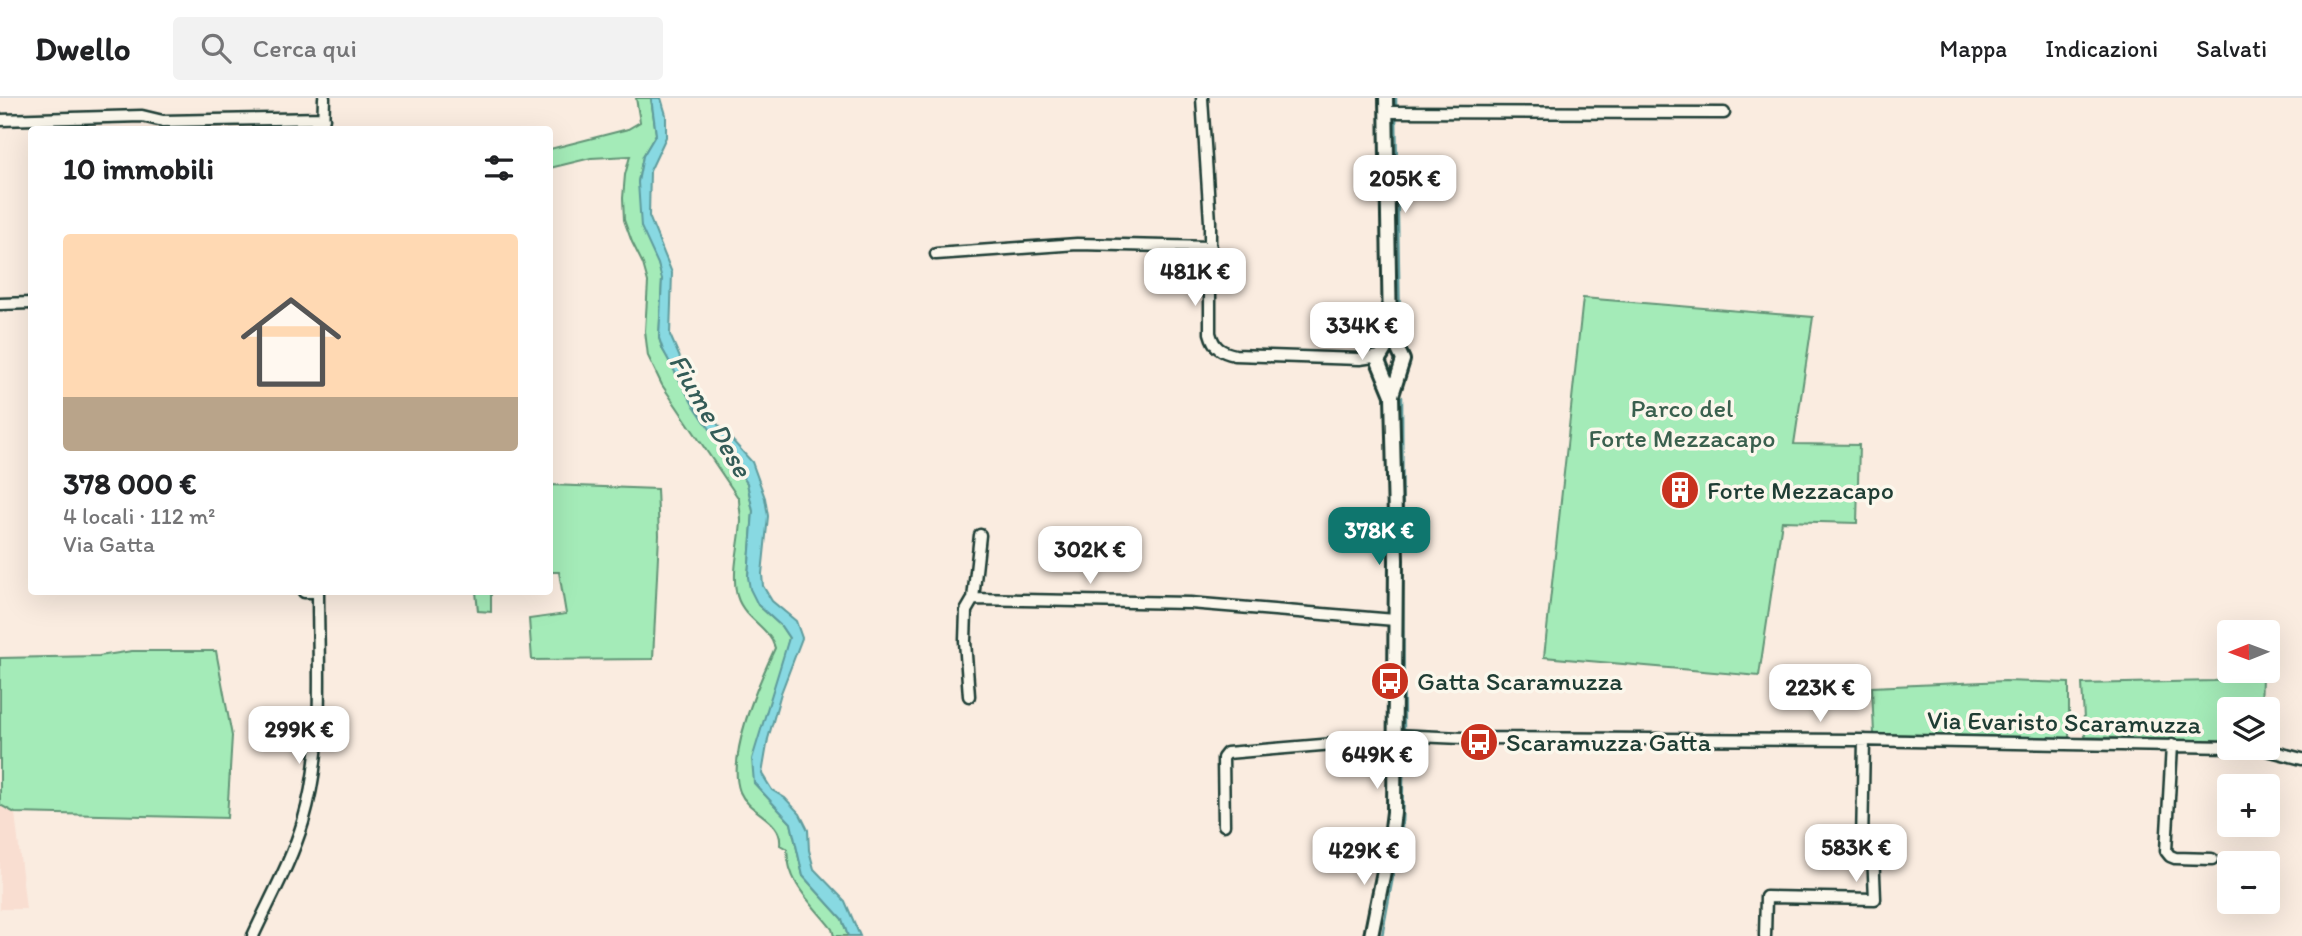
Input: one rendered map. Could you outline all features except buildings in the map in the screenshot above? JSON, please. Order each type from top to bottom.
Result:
[{"type":"street","points":[[323,126],[324,98]]},
{"type":"street","points":[[1202,98],[1211,247],[1210,333],[1214,344],[1219,349],[1236,355],[1360,359],[1394,350],[1398,352]]},
{"type":"street","points":[[1386,98],[1392,112],[1390,332],[1378,366],[1392,396]]},
{"type":"street","points":[[1392,112],[1724,113]]},
{"type":"street","points":[[0,120],[142,116],[163,121],[324,118]]},
{"type":"street","points":[[936,254],[1077,244],[1211,247]]},
{"type":"street","points":[[0,304],[28,303]]},
{"type":"street","points":[[1371,936],[1393,822],[1395,620],[1392,396],[1403,360],[1390,332]]},
{"type":"street","points":[[1360,359],[1381,371],[1392,375],[1398,373]]},
{"type":"street","points":[[969,696],[966,611],[973,599],[980,535]]},
{"type":"street","points":[[253,936],[295,844],[311,793],[319,720],[318,595]]},
{"type":"street","points":[[973,599],[1207,605],[1395,620]]},
{"type":"street","name":"Via Evaristo Scaramuzza","points":[[1224,825],[1223,758],[1227,753],[1410,735],[1462,738],[1864,740],[2217,747]]},
{"type":"street","points":[[1765,936],[1766,897],[1875,899],[1873,852],[1862,845],[1864,740]]},
{"type":"street","points":[[2172,745],[2166,851],[2175,858],[2213,859]]},
{"type":"street","name":"Via Evaristo Scaramuzza","points":[[2280,754],[2302,759]]},
{"type":"shaded area","points":[[0,805],[15,813],[26,909],[0,909]]},
{"type":"green space","points":[[636,98],[651,98],[656,134],[643,156],[638,182],[662,279],[659,338],[663,350],[747,483],[753,511],[748,576],[758,605],[781,626],[789,638],[754,783],[791,823],[803,876],[842,919],[848,936],[834,936],[832,929],[796,883],[788,862],[787,849],[780,845],[780,836],[776,829],[744,800],[740,792],[737,759],[741,739],[753,699],[775,648],[767,633],[743,608],[736,591],[741,521],[739,499],[662,385],[648,356],[645,331],[648,282],[624,220],[625,175],[630,156],[591,158],[553,167],[553,148],[628,129],[640,122]]},
{"type":"green space","name":"Parco del Forte Mezzacapo","points":[[1583,298],[1813,317],[1794,444],[1859,445],[1857,523],[1782,521],[1759,676],[1544,657]]},
{"type":"green space","points":[[553,485],[657,489],[659,535],[653,659],[532,660],[529,619],[566,614],[559,572],[553,572]]},
{"type":"green space","points":[[476,595],[491,595],[491,612],[478,611]]},
{"type":"green space","points":[[132,651],[216,651],[232,736],[227,818],[15,813],[0,805],[0,658],[99,656]]},
{"type":"green space","points":[[2005,681],[2069,683],[2069,738],[1874,734],[1872,687]]},
{"type":"green space","points":[[2214,681],[2262,683],[2261,697],[2217,697],[2217,741],[2085,737],[2082,684]]},
{"type":"water","points":[[651,98],[661,98],[666,115],[666,137],[650,171],[649,216],[672,273],[670,335],[701,406],[752,462],[765,498],[768,516],[763,586],[772,601],[796,621],[802,638],[781,693],[768,739],[762,774],[772,790],[785,798],[800,814],[808,830],[814,869],[845,901],[860,936],[848,936],[842,919],[803,876],[791,823],[754,783],[752,759],[789,638],[781,626],[758,605],[750,589],[748,577],[753,511],[747,483],[692,403],[659,338],[662,279],[641,227],[638,182],[643,156],[656,134]]},
{"type":"waterway","points":[[1396,98],[1396,109]]},
{"type":"waterway","points":[[1396,115],[1400,325]]},
{"type":"waterway","points":[[1402,397],[1404,732]]},
{"type":"waterway","points":[[1382,936],[1402,828],[1404,738]]},
{"type":"place","name":"Forte Mezzacapo","points":[[1680,490]]},
{"type":"place","name":"Gatta Scaramuzza","points":[[1390,681]]},
{"type":"place","name":"Scaramuzza Gatta","points":[[1479,742]]},
{"type":"water label","name":"Fiume Dese","points":[[711,415]]}]
